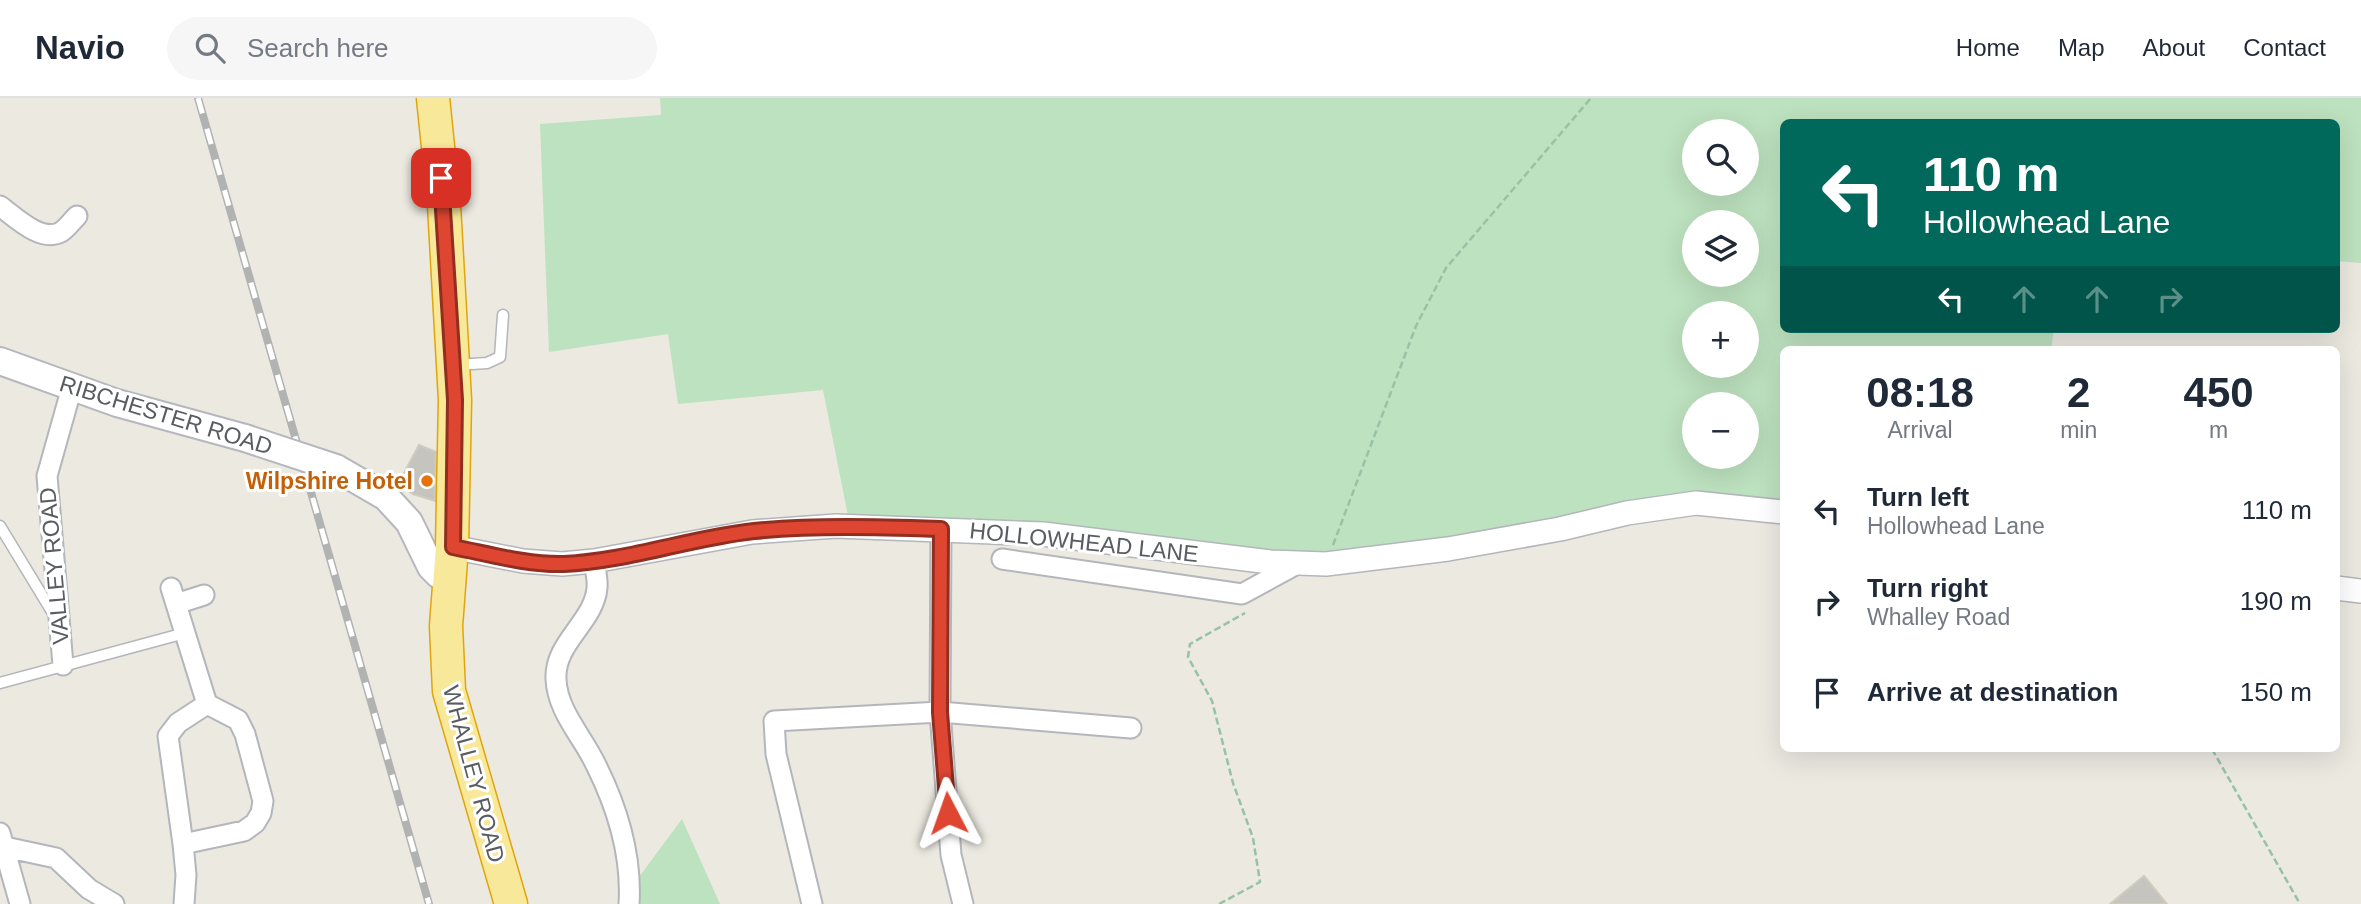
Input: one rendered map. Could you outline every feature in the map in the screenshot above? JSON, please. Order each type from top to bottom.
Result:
[{"type":"highway","name":"WHALLEY ROAD","points":[[433,98],[444,205],[455,400],[453,547],[446,626],[449,691],[511,904]]},
{"type":"main road","name":"RIBCHESTER ROAD","points":[[0,361],[117,403],[245,438],[336,468],[386,496],[409,522],[431,567],[439,575],[451,579]]},
{"type":"street","points":[[0,206],[35,231],[48,234],[62,231],[78,216]]},
{"type":"street","name":"VALLEY ROAD","points":[[63,665],[47,476],[72,387]]},
{"type":"street","name":"HOLLOWHEAD LANE","points":[[453,547],[523,561],[562,564],[594,561],[752,531],[836,526],[1043,534],[1270,562],[1326,564],[1448,549],[1560,529],[1627,513],[1696,503],[1780,512]]},
{"type":"street","points":[[941,529],[940,712],[951,855],[963,904]]},
{"type":"street","name":"HOLLOWHEAD LANE","points":[[1002,559],[1242,594],[1299,563]]},
{"type":"street","points":[[594,561],[597,588],[588,616],[560,655],[555,676],[559,697],[596,764],[624,836],[630,876],[629,904]]},
{"type":"street","points":[[2340,588],[2361,591]]},
{"type":"street","points":[[183,844],[244,831],[255,823],[261,813],[263,801],[245,734],[238,720],[207,704],[174,596],[204,595]]},
{"type":"street","points":[[184,904],[186,875],[168,736],[178,723],[207,704]]},
{"type":"street","points":[[812,904],[776,754],[774,721],[940,712],[1131,728]]},
{"type":"street","points":[[2,840],[20,904]]},
{"type":"street","points":[[2,840],[56,858],[89,889],[114,904]]},
{"type":"lane","points":[[453,365],[487,363],[499,356],[503,315]]},
{"type":"lane","points":[[0,526],[60,625]]},
{"type":"lane","points":[[0,683],[185,633]]},
{"type":"path","points":[[1326,564],[1416,327],[1447,268],[1591,98]]},
{"type":"path","points":[[1219,904],[1259,882],[1253,838],[1233,783],[1212,702],[1188,657],[1190,644],[1250,610]]},
{"type":"path","points":[[2214,752],[2300,904]]},
{"type":"green space","points":[[660,98],[2361,98],[2361,263],[2340,261],[2340,119],[1780,119],[1780,333],[2053,333],[2052,346],[1780,346],[1780,512],[1696,503],[1373,560],[850,526],[823,390],[678,404],[668,334],[549,352],[540,124],[661,115]]},
{"type":"green space","points":[[682,819],[720,904],[619,904]]},
{"type":"building","points":[[419,445],[436,452],[435,501],[413,494],[398,484]]},
{"type":"building","points":[[2144,876],[2167,904],[2110,904]]},
{"type":"railway","points":[[198,98],[429,904]]},
{"type":"place","name":"Wilpshire Hotel","points":[[427,481]]},
{"type":"route","points":[[441,178],[455,400],[453,547],[523,561],[562,564],[675,547],[752,531],[836,526],[941,529],[940,712],[948,813]]}]
